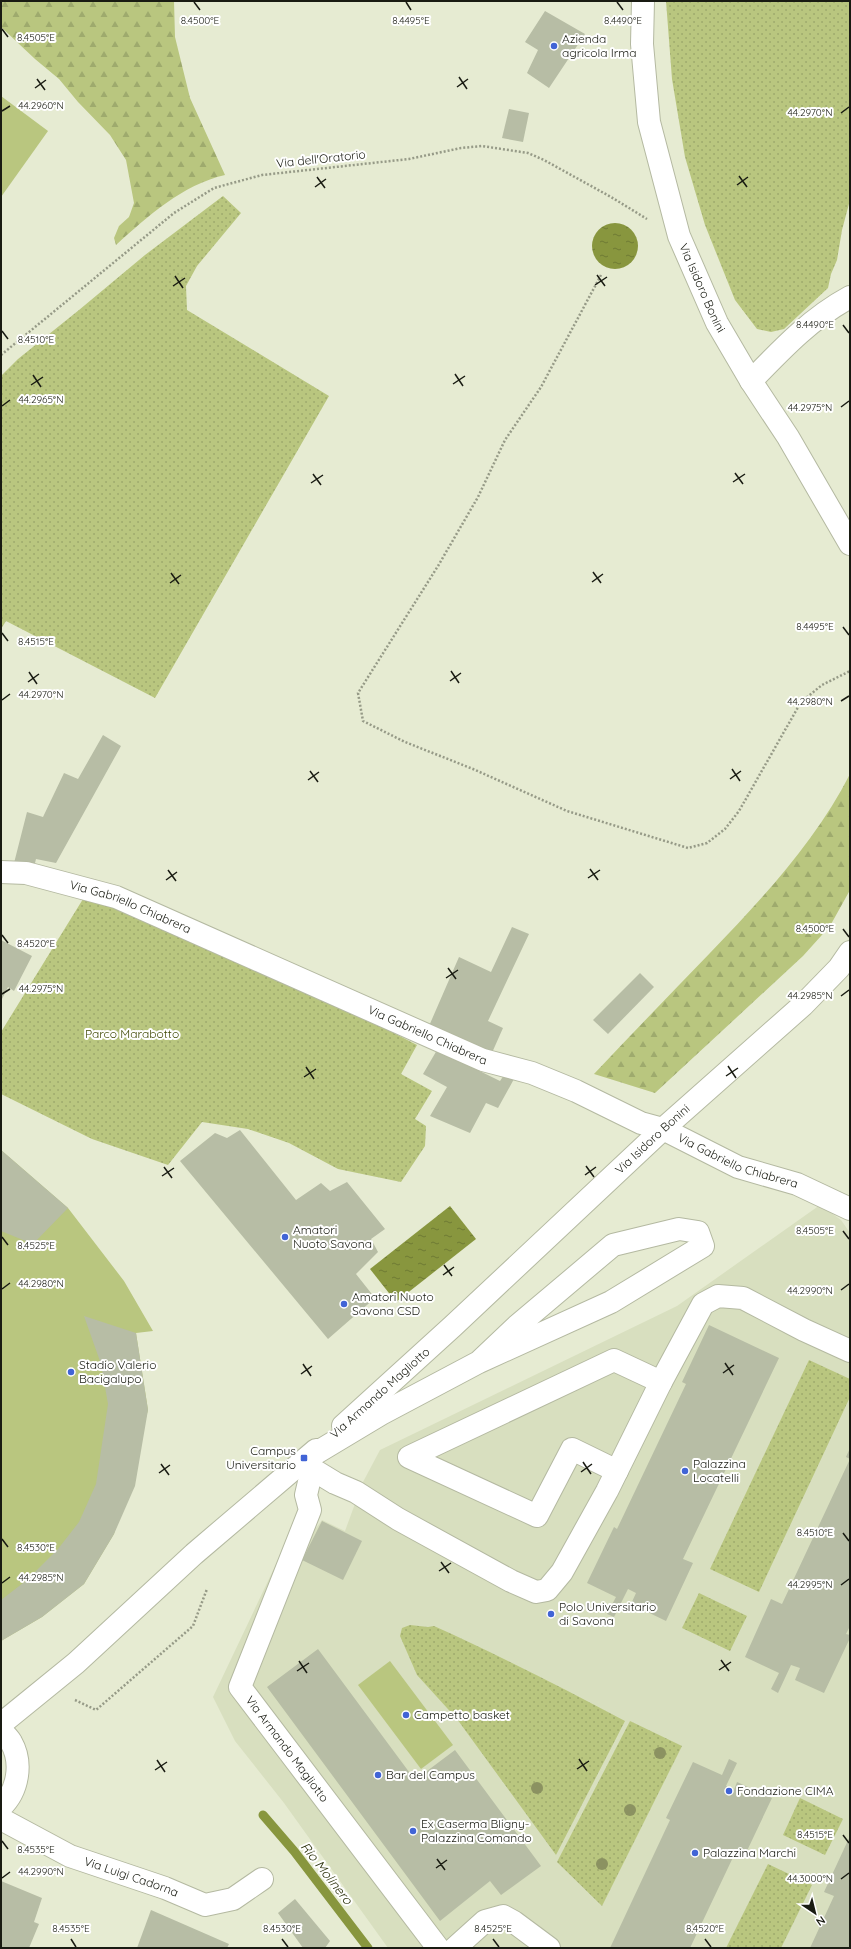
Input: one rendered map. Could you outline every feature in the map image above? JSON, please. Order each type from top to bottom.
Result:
[{"type":"street","name":"Via Isidoro Bonini","points":[[643,1],[642,44],[650,122],[678,236],[717,323],[751,381],[788,437],[850,544]]},
{"type":"street","points":[[751,381],[797,334],[816,319],[850,297]]},
{"type":"street","name":"Via Gabriello Chiabrera","points":[[1,872],[26,873],[116,897],[483,1060],[532,1073],[576,1091],[641,1123],[663,1129],[738,1167],[797,1184],[850,1209]]},
{"type":"street","name":"Via Isidoro Bonini","points":[[453,1326],[663,1129],[803,1005],[839,968],[850,952]]},
{"type":"street","points":[[478,1362],[517,1326],[613,1245],[679,1229],[698,1232],[703,1246],[618,1298],[478,1362],[381,1414],[309,1464],[335,1483],[356,1492],[454,1551],[510,1581],[536,1592],[547,1590],[562,1572],[617,1471],[661,1382],[703,1304],[718,1296],[743,1298],[804,1330],[850,1351]]},
{"type":"street","name":"Via Armando Magliotto","points":[[1,1724],[76,1663],[194,1554],[309,1464],[453,1326]]},
{"type":"street","points":[[617,1471],[572,1449],[537,1516],[409,1457],[614,1360],[661,1382]]},
{"type":"street","name":"Via Armando Magliotto","points":[[309,1464],[306,1495],[310,1510],[240,1687],[438,1948]]},
{"type":"street","points":[[1,1730],[11,1742],[18,1762],[17,1782],[8,1801],[1,1806]]},
{"type":"street","name":"Via Luigi Cadorna","points":[[1,1819],[70,1856],[165,1888],[205,1905],[233,1899],[262,1879]]},
{"type":"street","points":[[454,1948],[485,1921],[503,1916],[514,1922],[549,1948]]},
{"type":"path","name":"Via dell'Oratorio","points":[[1,355],[174,213],[214,188],[262,175],[408,159],[461,148],[482,146],[504,149],[528,153],[544,160],[611,197],[649,221],[678,236]]},
{"type":"path","points":[[601,275],[541,386],[505,440],[478,497],[438,566],[358,693],[363,721],[405,742],[473,769],[567,811],[688,848],[707,843],[725,829],[739,810],[801,702],[822,685],[850,671]]},
{"type":"path","points":[[75,1700],[96,1710],[193,1626],[207,1589]]},
{"type":"shaded area","name":"Polo Universitario di Savona","points":[[820,1205],[841,1220],[850,1233],[850,1948],[388,1948],[284,1803],[235,1741],[213,1697],[297,1520],[316,1528],[322,1520],[345,1531],[363,1482],[380,1450],[677,1306]]},
{"type":"green space","points":[[1,1],[174,1],[175,37],[190,98],[225,175],[194,186],[180,194],[140,223],[116,245],[114,238],[119,226],[129,217],[134,203],[126,160],[110,135],[78,102],[59,79],[1,27]]},
{"type":"green space","points":[[666,1],[850,1],[850,200],[842,230],[837,260],[831,274],[828,288],[784,329],[771,332],[757,329],[735,300],[705,225],[685,157],[672,79]]},
{"type":"green space","points":[[1,96],[48,131],[1,197]]},
{"type":"green space","points":[[223,196],[241,213],[197,266],[186,286],[187,310],[329,396],[155,698],[6,621],[1,629],[1,376],[18,359],[145,255]]},
{"type":"green space","points":[[850,774],[850,890],[830,926],[803,956],[655,1093],[594,1074],[730,933],[787,868],[821,823]]},
{"type":"green space","name":"Parco Marabotto","points":[[83,899],[132,908],[251,969],[295,986],[359,1015],[417,1045],[401,1074],[432,1091],[415,1119],[426,1126],[425,1146],[401,1182],[338,1169],[289,1143],[248,1129],[202,1122],[168,1165],[92,1139],[1,1094],[1,1032]]},
{"type":"green space","name":"Stadio Valerio Bacigalupo","points":[[1,1150],[68,1208],[124,1281],[153,1331],[136,1333],[148,1410],[114,1534],[84,1584],[42,1617],[1,1641]]},
{"type":"green space","points":[[809,1360],[850,1379],[850,1397],[759,1592],[710,1569]]},
{"type":"green space","points":[[699,1593],[747,1616],[730,1651],[682,1628]]},
{"type":"green space","points":[[410,1625],[428,1627],[434,1626],[530,1672],[625,1721],[556,1855],[457,1719],[417,1675],[400,1636],[402,1628]]},
{"type":"green space","name":"Campetto basket","points":[[390,1661],[453,1745],[421,1769],[358,1685]]},
{"type":"green space","points":[[630,1721],[682,1746],[602,1906],[557,1862]]},
{"type":"green space","points":[[800,1798],[843,1819],[825,1855],[783,1835]]},
{"type":"green space","points":[[768,1864],[812,1885],[781,1948],[726,1948]]},
{"type":"water","points":[[615,223],[628,227],[634,233],[638,246],[634,259],[628,265],[615,269],[602,265],[596,259],[592,246],[596,233],[602,227]]},
{"type":"water","points":[[450,1206],[476,1239],[396,1302],[370,1269]]},
{"type":"building","name":"Azienda agricola Irma","points":[[545,11],[585,34],[549,88],[527,73],[538,50],[525,42]]},
{"type":"building","points":[[509,109],[529,113],[523,142],[502,138]]},
{"type":"building","points":[[103,735],[121,746],[56,863],[36,859],[34,867],[13,867],[27,812],[43,817],[64,773],[78,779]]},
{"type":"building","points":[[512,927],[529,934],[488,1021],[503,1028],[491,1055],[429,1026],[459,957],[491,972]]},
{"type":"building","points":[[1,940],[32,956],[14,991],[8,987],[1,1001]]},
{"type":"building","points":[[640,973],[654,987],[608,1034],[593,1020]]},
{"type":"building","points":[[437,1050],[500,1081],[504,1075],[514,1079],[498,1108],[486,1103],[470,1133],[430,1116],[447,1087],[423,1074]]},
{"type":"building","name":"Amatori Nuoto Savona","points":[[240,1130],[296,1200],[321,1183],[330,1191],[347,1182],[385,1229],[371,1239],[378,1252],[356,1274],[375,1298],[328,1339],[180,1161],[215,1133],[227,1138]]},
{"type":"building","points":[[1,1150],[68,1208],[33,1244],[1,1231]]},
{"type":"building","points":[[84,1316],[136,1333],[148,1410],[135,1486],[114,1534],[84,1584],[42,1617],[1,1641],[1,1600],[27,1580],[58,1549],[79,1522],[96,1484],[108,1404],[101,1364]]},
{"type":"building","name":"Palazzina Locatelli","points":[[709,1325],[779,1358],[683,1559],[693,1563],[666,1621],[631,1604],[636,1593],[628,1589],[614,1617],[607,1614],[616,1597],[587,1583],[614,1527],[617,1529],[686,1384],[682,1382]]},
{"type":"building","points":[[850,1448],[850,1459],[846,1457]]},
{"type":"building","points":[[850,1459],[850,1626],[846,1634],[850,1635],[850,1638],[824,1693],[795,1680],[800,1668],[791,1665],[778,1693],[771,1689],[779,1673],[745,1657],[771,1599],[782,1604]]},
{"type":"building","points":[[322,1521],[362,1541],[343,1580],[302,1560]]},
{"type":"building","name":"Ex Caserma Bligny- Palazzina Comando","points":[[318,1649],[415,1780],[455,1750],[541,1866],[501,1895],[490,1881],[440,1921],[267,1687]]},
{"type":"building","name":"Palazzina Marchi","points":[[729,1759],[737,1763],[726,1786],[734,1790],[737,1782],[772,1798],[745,1855],[736,1851],[690,1948],[610,1948],[670,1820],[666,1818],[693,1762],[722,1775]]},
{"type":"building","points":[[850,1836],[850,1948],[810,1948],[834,1896],[824,1892]]},
{"type":"building","points":[[1,1881],[42,1898],[34,1922],[39,1924],[29,1948],[1,1948]]},
{"type":"building","points":[[295,1899],[330,1941],[325,1948],[303,1948],[278,1913]]},
{"type":"building","points":[[151,1910],[229,1944],[227,1948],[137,1948]]},
{"type":"waterway","name":"Rio Molinero","points":[[263,1815],[294,1851],[368,1948]]},
{"type":"place","name":"Azienda agricola Irma","points":[[554,46]]},
{"type":"place","name":"Amatori Nuoto Savona","points":[[285,1237]]},
{"type":"place","name":"Amatori Nuoto Savona CSD","points":[[344,1304]]},
{"type":"place","name":"Stadio Valerio Bacigalupo","points":[[71,1372]]},
{"type":"place","name":"Campus Universitario","points":[[304,1458]]},
{"type":"place","name":"Palazzina Locatelli","points":[[685,1471]]},
{"type":"place","name":"Polo Universitario di Savona","points":[[551,1614]]},
{"type":"place","name":"Campetto basket","points":[[406,1715]]},
{"type":"place","name":"Bar del Campus","points":[[378,1775]]},
{"type":"place","name":"Fondazione CIMA","points":[[729,1791]]},
{"type":"place","name":"Ex Caserma Bligny- Palazzina Comando","points":[[413,1831]]},
{"type":"place","name":"Palazzina Marchi","points":[[695,1853]]}]
